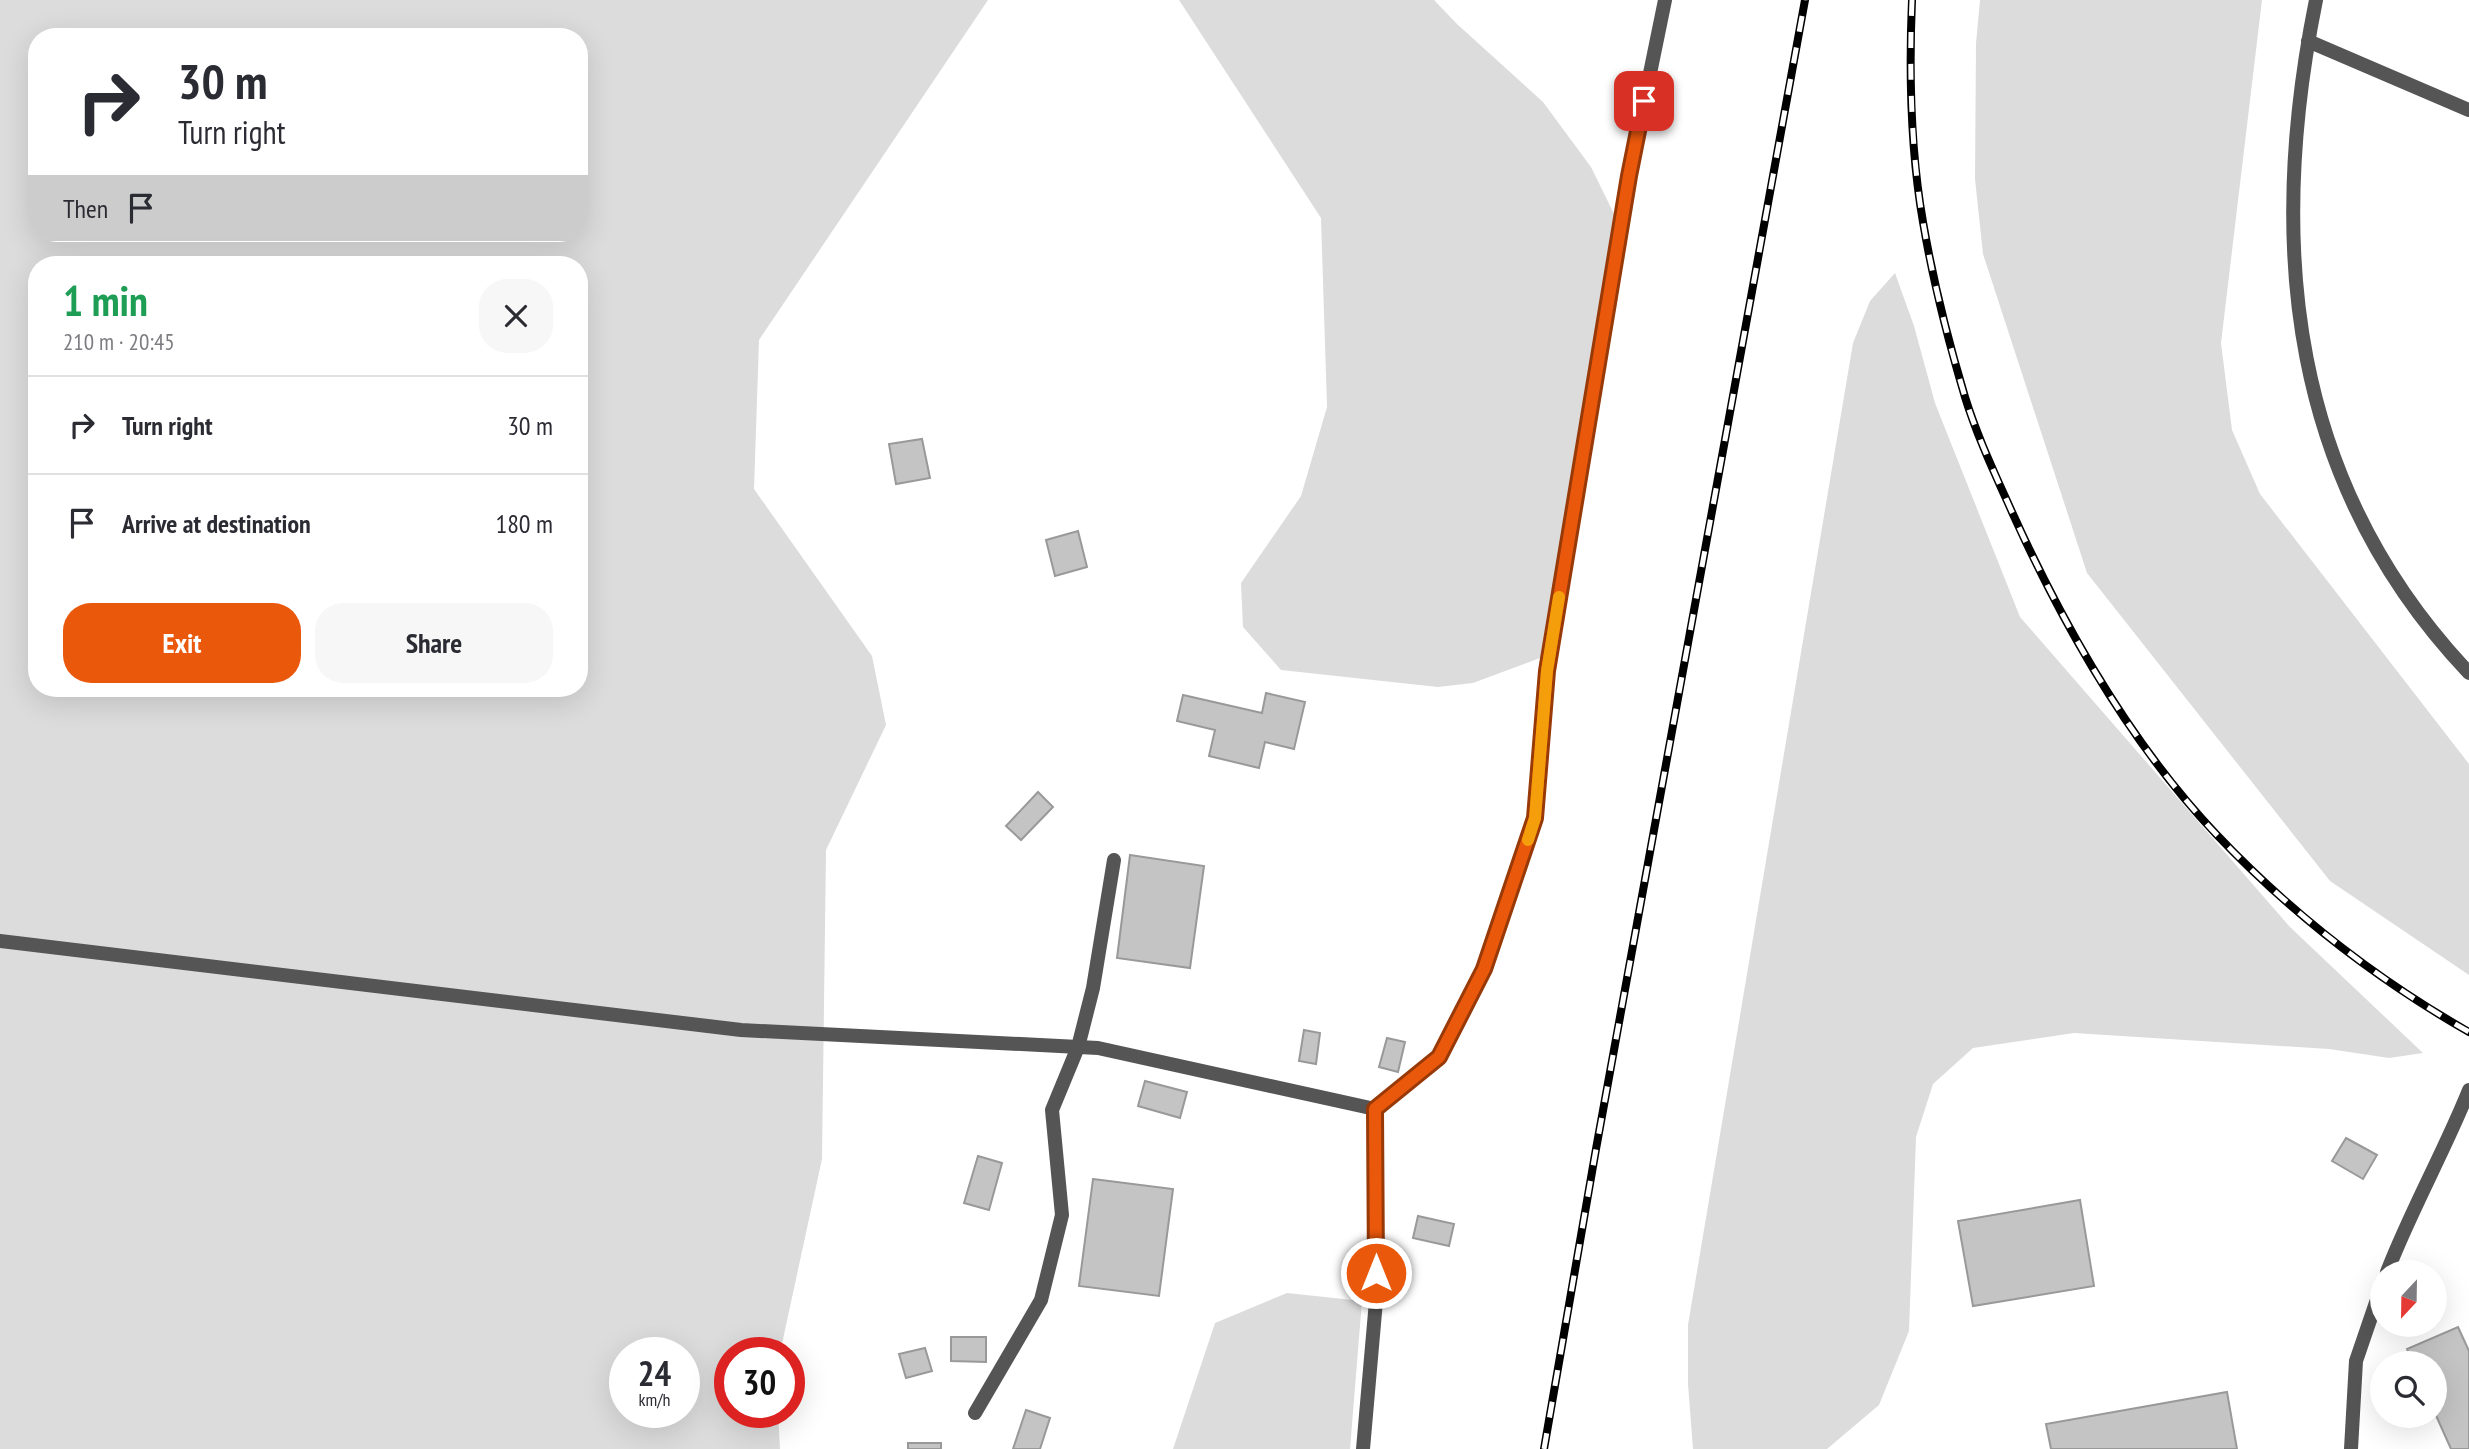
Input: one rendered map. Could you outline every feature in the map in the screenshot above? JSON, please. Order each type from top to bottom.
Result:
[{"type":"street","points":[[1375,1109],[1439,1057],[1484,969],[1535,818],[1547,671],[1629,176],[1665,0]]},
{"type":"street","points":[[2316,0],[2300,100],[2294,174],[2294,247],[2302,343],[2317,410],[2334,461],[2356,512],[2382,560],[2412,606],[2469,673]]},
{"type":"street","points":[[2308,41],[2469,110]]},
{"type":"street","points":[[975,1413],[1041,1300],[1062,1215],[1052,1110],[1077,1047],[1093,988],[1114,860]]},
{"type":"street","points":[[0,941],[741,1030],[1098,1048],[1375,1109]]},
{"type":"street","points":[[2392,1260],[2469,1090]]},
{"type":"street","points":[[1363,1449],[1376,1301],[1375,1109]]},
{"type":"street","points":[[2351,1449],[2356,1361],[2370,1320]]},
{"type":"shaded area","points":[[0,0],[988,0],[759,340],[754,489],[872,656],[886,725],[826,850],[822,1159],[783,1337],[714,1337],[714,1428],[779,1428],[780,1449],[0,1449]]},
{"type":"shaded area","points":[[1179,0],[1434,0],[1543,102],[1591,167],[1617,220],[1618,297],[1556,652],[1473,683],[1438,687],[1281,670],[1243,627],[1241,583],[1301,496],[1327,407],[1321,218]]},
{"type":"shaded area","points":[[1980,0],[2262,0],[2221,343],[2232,430],[2260,494],[2469,764],[2469,975],[2330,881],[2087,573],[1983,254],[1975,179],[1976,43]]},
{"type":"shaded area","points":[[1895,273],[1914,326],[1935,403],[2020,617],[2290,927],[2423,1053],[2389,1058],[2329,1049],[2074,1033],[1973,1048],[1933,1084],[1916,1137],[1909,1331],[1879,1405],[1827,1449],[1693,1449],[1688,1384],[1688,1325],[1853,343],[1870,301]]},
{"type":"shaded area","points":[[1287,1293],[1362,1301],[1350,1449],[1173,1449],[1215,1323]]},
{"type":"building","points":[[922,439],[930,478],[896,484],[889,444]]},
{"type":"building","points":[[1078,531],[1087,567],[1055,576],[1046,540]]},
{"type":"building","points":[[1266,693],[1305,702],[1294,749],[1265,742],[1259,768],[1209,756],[1215,730],[1177,721],[1183,695],[1262,713]]},
{"type":"building","points":[[1038,792],[1053,807],[1021,840],[1006,826]]},
{"type":"building","points":[[1130,855],[1204,866],[1190,968],[1117,958]]},
{"type":"building","points":[[1304,1030],[1320,1033],[1316,1064],[1299,1061]]},
{"type":"building","points":[[1387,1038],[1405,1042],[1398,1072],[1379,1067]]},
{"type":"building","points":[[1145,1081],[1187,1092],[1180,1118],[1138,1106]]},
{"type":"building","points":[[2346,1138],[2377,1155],[2363,1179],[2332,1161]]},
{"type":"building","points":[[978,1156],[1002,1163],[989,1210],[964,1203]]},
{"type":"building","points":[[1093,1179],[1173,1189],[1159,1296],[1079,1286]]},
{"type":"building","points":[[2080,1200],[2094,1286],[1973,1306],[1958,1221]]},
{"type":"building","points":[[1418,1216],[1454,1224],[1449,1246],[1413,1238]]},
{"type":"building","points":[[2458,1327],[2469,1351],[2469,1449],[2451,1449],[2442,1428],[2447,1428],[2447,1351],[2407,1349],[2435,1337],[2447,1337],[2447,1332]]},
{"type":"building","points":[[951,1337],[986,1337],[986,1362],[951,1361]]},
{"type":"building","points":[[925,1348],[932,1371],[906,1378],[899,1354]]},
{"type":"building","points":[[2227,1392],[2237,1449],[2051,1449],[2046,1424]]},
{"type":"building","points":[[1026,1410],[1050,1418],[1040,1449],[1013,1449]]},
{"type":"building","points":[[908,1443],[941,1443],[941,1449],[908,1449]]},
{"type":"railway","points":[[1544,1449],[1805,0]]},
{"type":"railway","points":[[1912,0],[1913,140],[1919,196],[1941,310],[1975,426],[2032,555],[2076,640],[2127,722],[2155,761],[2185,799],[2244,863],[2304,917],[2368,967],[2469,1032]]},
{"type":"slow traffic","points":[[1528,840],[1535,818],[1547,671],[1559,597]]},
{"type":"route","points":[[1376,1273],[1375,1109],[1439,1057],[1484,969],[1535,818],[1547,671],[1629,176],[1644,101]]}]
